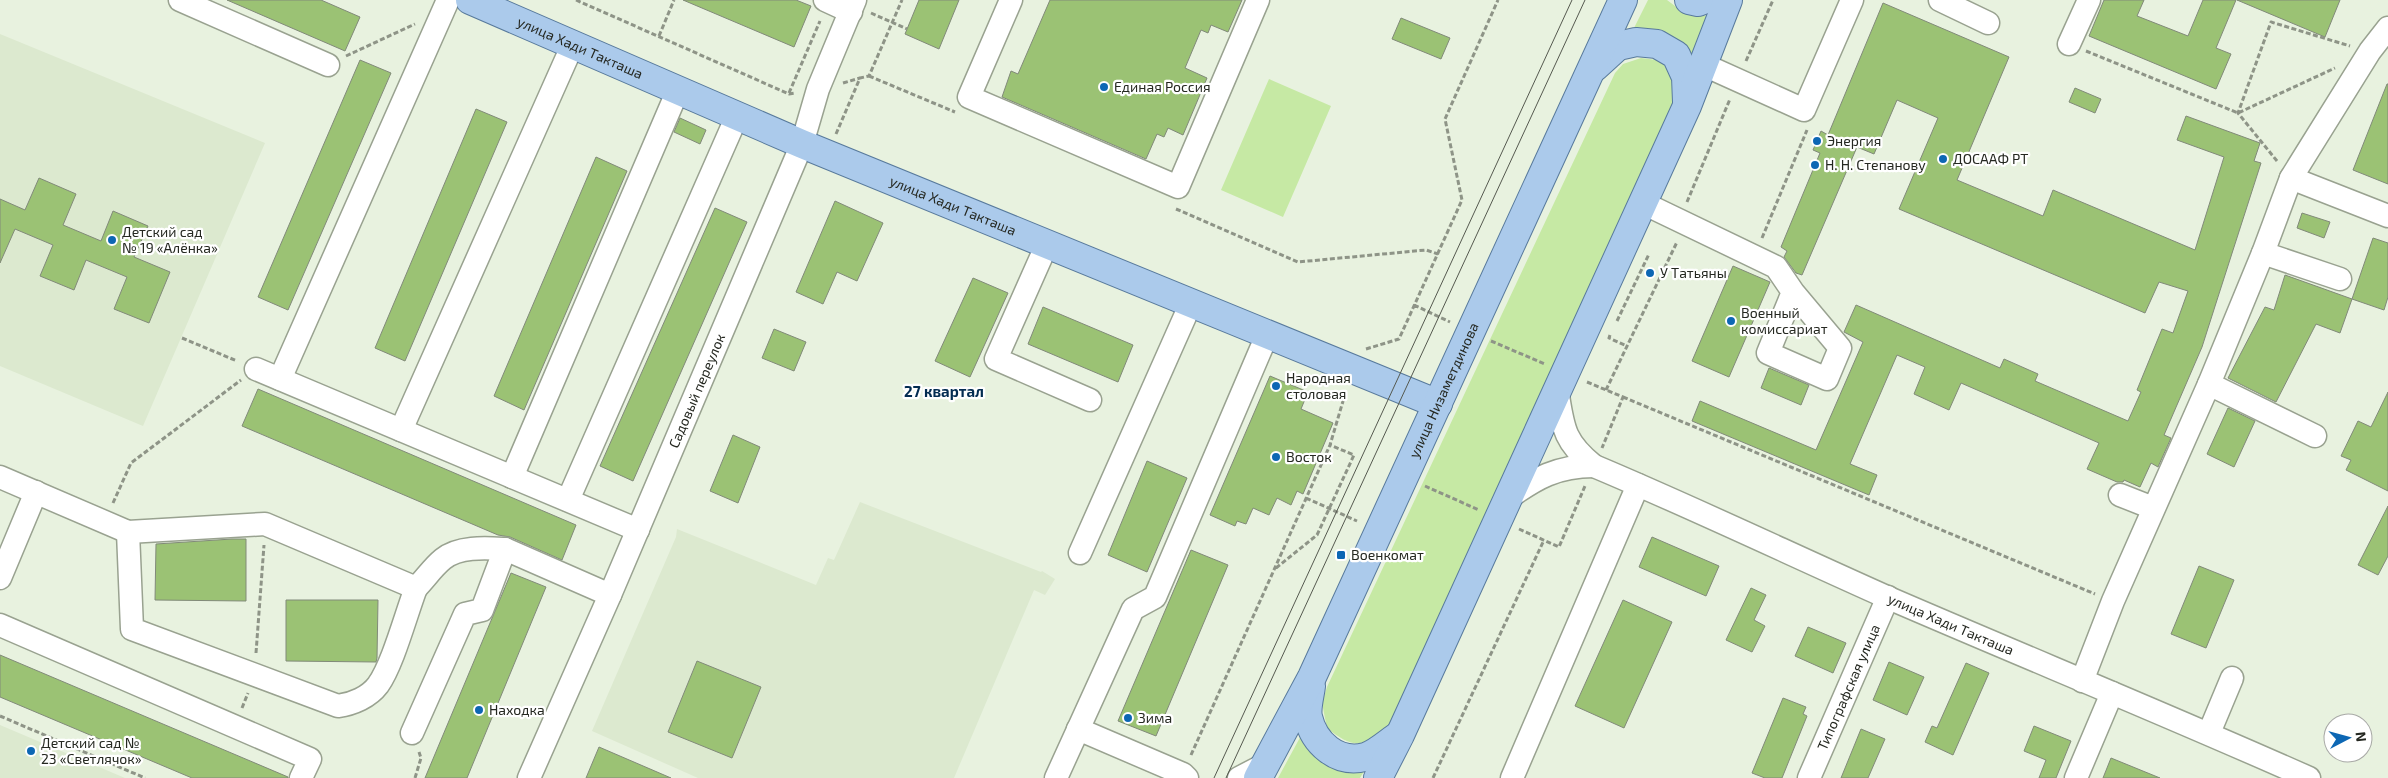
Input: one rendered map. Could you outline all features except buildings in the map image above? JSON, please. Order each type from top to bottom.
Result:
[{"type":"main road","name":"улица Хади Такташа","points":[[470,0],[802,144],[1438,404]]},
{"type":"main road","name":"улица Низаметдинова","points":[[1261,772],[1312,677],[1623,0]]},
{"type":"main road","points":[[1689,0],[1698,2],[1703,0]]},
{"type":"main road","points":[[1378,778],[1400,735],[1497,507],[1557,389],[1687,106],[1728,0]]},
{"type":"main road","points":[[1591,70],[1618,46],[1636,42],[1657,44],[1676,55],[1686,77],[1687,106]]},
{"type":"main road","points":[[1312,677],[1307,715],[1314,735],[1327,750],[1346,757],[1366,757],[1400,735]]},
{"type":"street","points":[[180,0],[328,65]]},
{"type":"street","points":[[1010,0],[969,96],[1178,187],[1258,0]]},
{"type":"street","points":[[1702,64],[1804,110],[1852,0]]},
{"type":"street","points":[[1940,0],[1988,23]]},
{"type":"street","points":[[2069,44],[2089,0]]},
{"type":"street","points":[[827,1],[853,6]]},
{"type":"street","points":[[280,379],[445,5]]},
{"type":"street","name":"Садовый переулок","points":[[529,778],[610,596],[802,144],[818,89],[853,6]]},
{"type":"street","points":[[2082,681],[2113,601],[2209,384],[2263,253],[2291,178],[2370,52],[2388,28]]},
{"type":"street","points":[[402,430],[572,44]]},
{"type":"street","points":[[512,476],[678,90]]},
{"type":"street","points":[[568,500],[737,116]]},
{"type":"street","points":[[2291,178],[2388,216]]},
{"type":"street","points":[[1643,203],[1680,222],[1722,232],[1754,257],[1776,267],[1793,292]]},
{"type":"street","points":[[1047,244],[996,359],[1090,400]]},
{"type":"street","points":[[2263,253],[2340,280]]},
{"type":"street","points":[[1080,553],[1191,303]]},
{"type":"street","points":[[1056,778],[1133,609],[1155,597],[1267,335]]},
{"type":"street","points":[[256,369],[638,530]]},
{"type":"street","points":[[2209,384],[2315,436]]},
{"type":"street","points":[[1557,389],[1565,434],[1576,452],[1593,467]]},
{"type":"street","points":[[1497,507],[1550,472],[1576,466],[1593,467]]},
{"type":"street","name":"улица Хади Такташа","points":[[1593,467],[1638,485],[1888,597],[2082,681],[2209,733],[2309,778]]},
{"type":"street","points":[[0,476],[128,532],[265,524],[416,588]]},
{"type":"street","points":[[1512,778],[1638,485]]},
{"type":"street","points":[[0,578],[36,492]]},
{"type":"street","points":[[2120,495],[2153,508]]},
{"type":"street","points":[[128,532],[132,629],[338,706],[356,702],[377,686],[385,672],[416,588],[444,558],[458,552],[486,548],[505,549],[610,596]]},
{"type":"street","points":[[412,733],[465,614],[482,610],[505,549]]},
{"type":"street","name":"Типографская улица","points":[[1808,778],[1888,597]]},
{"type":"street","points":[[0,625],[310,759],[302,778]]},
{"type":"street","points":[[2209,733],[2232,678]]},
{"type":"street","points":[[2076,778],[2112,693]]},
{"type":"street","points":[[1078,729],[1185,776]]},
{"type":"street","points":[[1239,778],[1261,772]]},
{"type":"path","points":[[576,0],[789,94],[827,1]]},
{"type":"path","points":[[659,37],[674,0]]},
{"type":"path","points":[[828,154],[860,78],[869,76],[902,0]]},
{"type":"path","points":[[1363,350],[1399,339],[1462,200],[1445,119],[1498,0]]},
{"type":"path","points":[[1606,390],[1678,240],[1680,222],[1773,0]]},
{"type":"path","points":[[328,65],[445,5]]},
{"type":"path","points":[[853,6],[907,29]]},
{"type":"path","points":[[2238,113],[2271,22],[2370,52]]},
{"type":"path","points":[[2069,44],[2238,113],[2291,178]]},
{"type":"path","points":[[2238,113],[2370,52]]},
{"type":"path","points":[[1754,257],[1809,126],[1804,110]]},
{"type":"path","points":[[1616,322],[1649,254]]},
{"type":"path","points":[[1414,305],[1457,326]]},
{"type":"path","points":[[1612,330],[1609,338],[1627,346]]},
{"type":"path","points":[[182,338],[256,369]]},
{"type":"path","points":[[1490,340],[1547,364]]},
{"type":"path","points":[[104,522],[132,463],[256,369]]},
{"type":"path","points":[[1584,380],[2113,601]]},
{"type":"path","points":[[1185,776],[1330,444],[1347,388]]},
{"type":"path","points":[[1515,527],[1559,547],[1623,397]]},
{"type":"path","points":[[1274,569],[1317,535],[1354,455],[1330,444]]},
{"type":"path","points":[[1422,484],[1497,507]]},
{"type":"path","points":[[1306,498],[1357,521]]},
{"type":"path","points":[[234,727],[255,675],[265,524]]},
{"type":"path","points":[[1433,778],[1544,540]]},
{"type":"path","points":[[0,716],[145,778]]},
{"type":"path","points":[[412,733],[421,758],[415,778]]},
{"type":"shaded area","name":"Детский сад № 19 «Алёнка»","points":[[0,34],[265,143],[143,426],[0,366]]},
{"type":"shaded area","points":[[860,502],[1042,571],[1055,579],[1045,595],[1034,590],[954,778],[698,778],[592,731],[676,537],[677,529],[816,585],[828,558],[834,560]]},
{"type":"shaded area","name":"Детский сад № 23 «Светлячок»","points":[[0,725],[125,778],[0,778]]},
{"type":"green space","points":[[1648,0],[1667,0],[1679,9],[1692,14],[1702,16],[1714,14],[1697,61],[1689,51],[1631,34]]},
{"type":"green space","points":[[1641,58],[1657,60],[1674,70],[1678,102],[1387,729],[1363,742],[1357,743],[1344,740],[1327,728],[1322,703],[1327,687],[1615,73],[1623,64]]},
{"type":"green space","points":[[1269,79],[1331,106],[1283,217],[1221,190]]},
{"type":"green space","points":[[1303,732],[1366,768],[1360,778],[1278,778]]},
{"type":"tram line","points":[[1214,778],[1572,0]]},
{"type":"tram line","points":[[1226,778],[1585,0]]},
{"type":"place","name":"Единая Россия","points":[[1104,87]]},
{"type":"place","name":"Энергия","points":[[1817,141]]},
{"type":"place","name":"ДОСААФ РТ","points":[[1943,159]]},
{"type":"place","name":"Н. Н. Степанову","points":[[1815,165]]},
{"type":"place","name":"Детский сад № 19 «Алёнка»","points":[[112,240]]},
{"type":"place","name":"У Татьяны","points":[[1650,273]]},
{"type":"place","name":"Военный комиссариат","points":[[1731,321]]},
{"type":"place","name":"Народная столовая","points":[[1276,386]]},
{"type":"place","name":"Восток","points":[[1276,457]]},
{"type":"place","name":"Военкомат","points":[[1341,555]]},
{"type":"place","name":"Находка","points":[[479,710]]},
{"type":"place","name":"Зима","points":[[1128,718]]},
{"type":"place","name":"Детский сад № 23 «Светлячок»","points":[[31,751]]},
{"type":"district","name":"27 квартал","points":[[944,392]]}]
